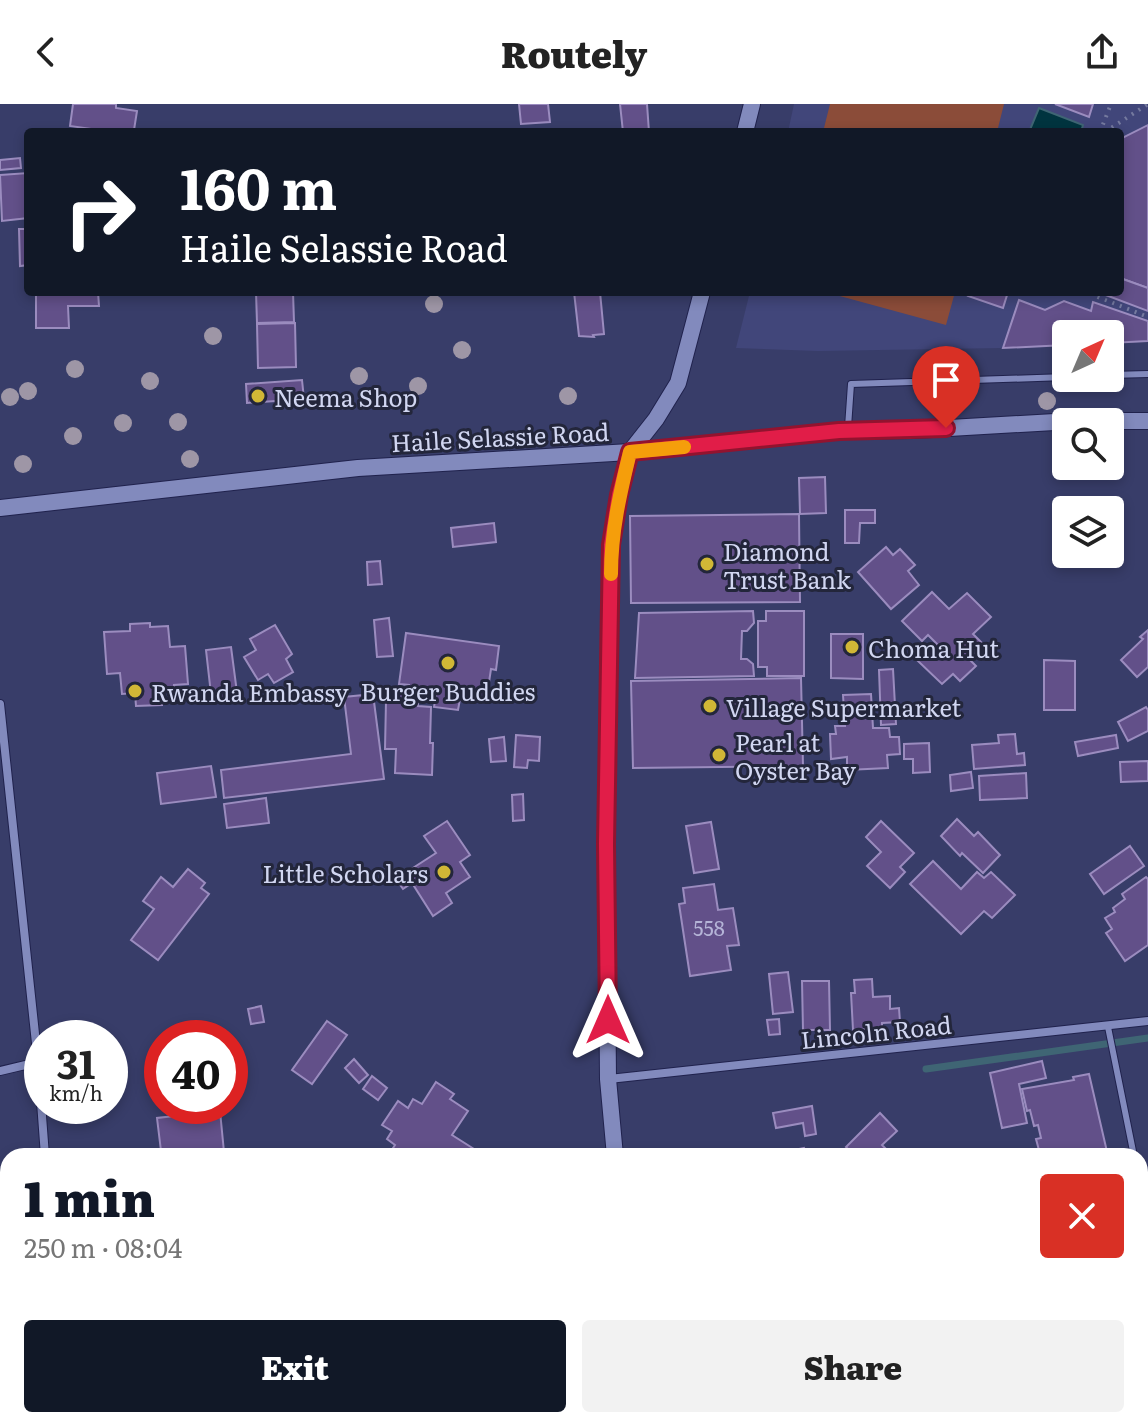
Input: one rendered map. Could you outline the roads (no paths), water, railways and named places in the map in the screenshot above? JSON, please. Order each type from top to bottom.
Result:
[{"type":"street","points":[[746,128],[752,104]]},
{"type":"street","points":[[614,1148],[608,1079],[606,844],[611,545],[630,452],[656,419],[678,383],[701,296]]},
{"type":"street","name":"Haile Selassie Road","points":[[0,508],[358,468],[630,452],[847,431],[1072,421],[1148,421]]},
{"type":"street","points":[[0,704],[34,1020]]},
{"type":"street","name":"Lincoln Road","points":[[608,1079],[1148,1021]]},
{"type":"street","points":[[0,1071],[24,1065]]},
{"type":"street","points":[[43,1124],[44,1148]]},
{"type":"lane","points":[[1124,375],[1148,374]]},
{"type":"lane","points":[[847,431],[851,384],[1052,377]]},
{"type":"lane","points":[[1108,1027],[1132,1148]]},
{"type":"waterway","points":[[926,1069],[1148,1038]]},
{"type":"place","name":"Neema Shop","points":[[258,396]]},
{"type":"place","name":"Diamond Trust Bank","points":[[707,564]]},
{"type":"place","name":"Choma Hut","points":[[852,647]]},
{"type":"place","name":"Burger Buddies","points":[[448,663]]},
{"type":"place","name":"Rwanda Embassy","points":[[135,691]]},
{"type":"place","name":"Village Supermarket","points":[[710,706]]},
{"type":"place","name":"Pearl at Oyster Bay","points":[[719,755]]},
{"type":"place","name":"Little Scholars","points":[[444,872]]}]
